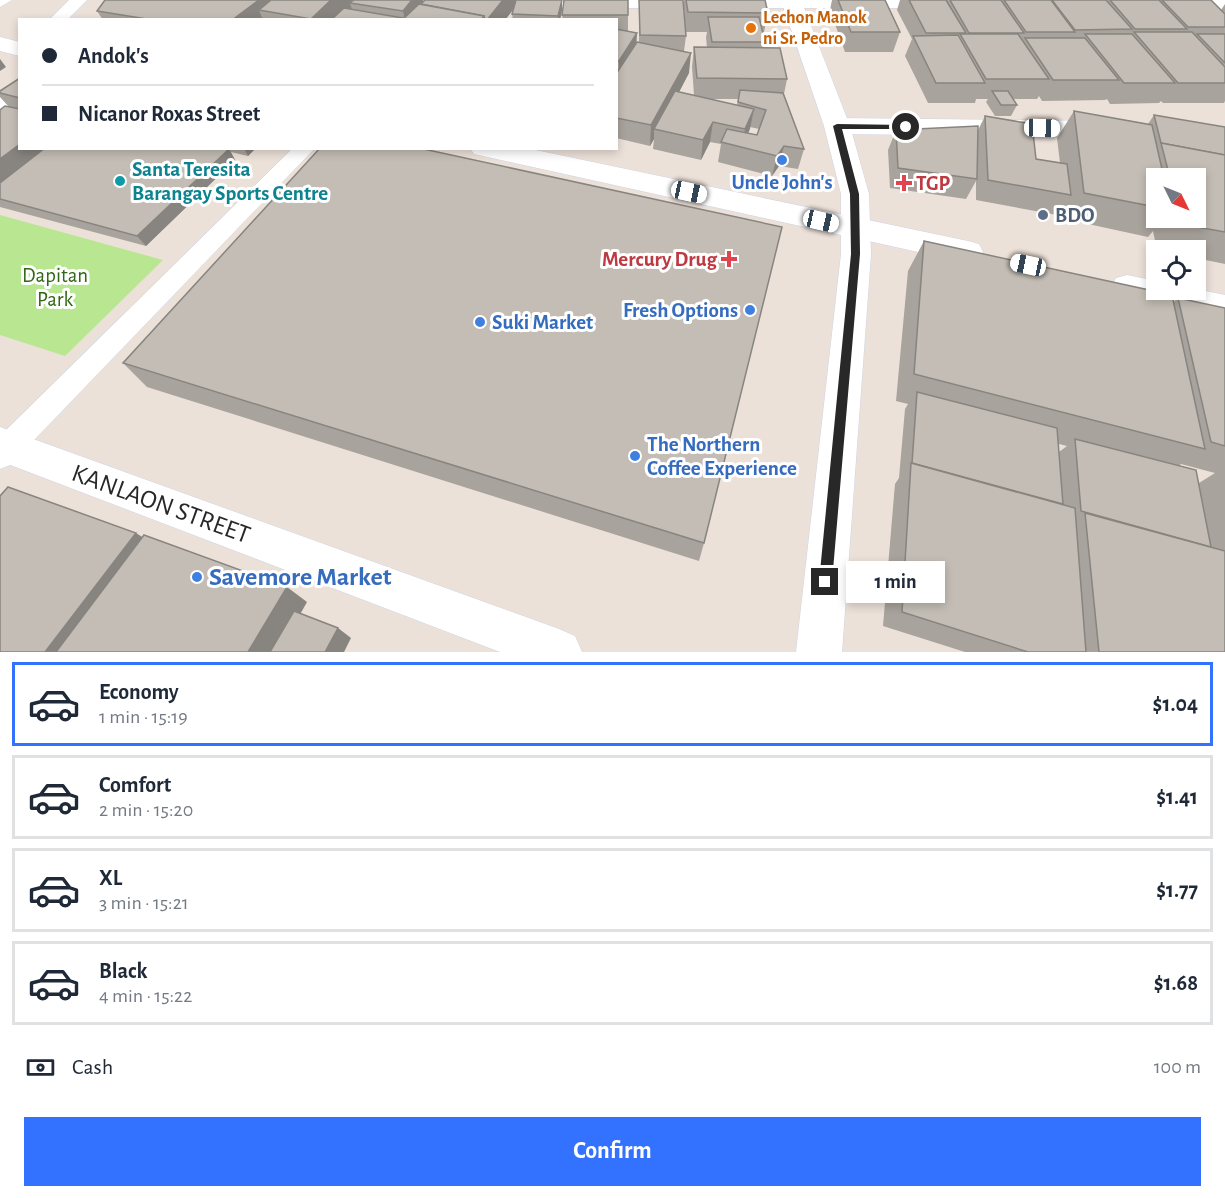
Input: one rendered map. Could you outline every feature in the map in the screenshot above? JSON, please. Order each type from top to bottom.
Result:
[{"type":"street","points":[[791,1],[837,126],[855,194],[856,229],[819,652]]},
{"type":"street","points":[[495,2],[967,2]]},
{"type":"street","points":[[1155,3],[1225,3]]},
{"type":"street","points":[[0,107],[18,94]]},
{"type":"street","points":[[837,126],[1131,129]]},
{"type":"street","points":[[492,150],[998,258]]},
{"type":"street","points":[[1100,281],[1225,308]]},
{"type":"street","name":"KANLAON STREET","points":[[3,449],[559,652]]},
{"type":"lane","points":[[59,18],[79,0]]},
{"type":"lane","points":[[3,449],[303,150]]},
{"type":"green space","name":"Dapitan Park","points":[[0,215],[163,260],[65,356],[0,335]]},
{"type":"building","points":[[105,0],[259,0],[235,18],[141,18],[97,11]]},
{"type":"building","points":[[271,0],[331,0],[312,18],[259,10]]},
{"type":"building","points":[[354,0],[412,0],[403,11],[350,3]]},
{"type":"building","points":[[425,0],[503,0],[489,18],[421,4]]},
{"type":"building","points":[[516,0],[562,0],[558,16],[512,14]]},
{"type":"building","points":[[564,0],[628,0],[628,15],[562,15]]},
{"type":"building","points":[[639,0],[683,0],[686,36],[640,35]]},
{"type":"building","points":[[686,0],[765,0],[768,13],[688,12]]},
{"type":"building","points":[[838,0],[885,0],[900,32],[851,32]]},
{"type":"building","points":[[909,0],[946,0],[966,33],[926,33]]},
{"type":"building","points":[[950,0],[1001,0],[1024,33],[969,33]]},
{"type":"building","points":[[1004,0],[1051,0],[1075,32],[1026,32]]},
{"type":"building","points":[[1052,0],[1106,0],[1132,29],[1075,30]]},
{"type":"building","points":[[1110,0],[1159,0],[1187,29],[1135,29]]},
{"type":"building","points":[[1162,0],[1211,0],[1225,14],[1225,27],[1188,27]]},
{"type":"building","points":[[419,4],[484,16],[482,18],[404,18]]},
{"type":"building","points":[[344,8],[403,18],[333,18]]},
{"type":"building","points":[[708,17],[759,17],[765,42],[712,42]]},
{"type":"building","points":[[618,29],[637,33],[619,61]]},
{"type":"building","points":[[1134,32],[1192,32],[1225,67],[1225,83],[1178,83]]},
{"type":"building","points":[[960,34],[1018,34],[1049,79],[986,79]]},
{"type":"building","points":[[1085,34],[1132,34],[1175,83],[1124,83]]},
{"type":"building","points":[[1197,34],[1225,34],[1225,63]]},
{"type":"building","points":[[958,35],[985,83],[936,83],[913,36]]},
{"type":"building","points":[[1025,38],[1085,38],[1119,80],[1053,80]]},
{"type":"building","points":[[637,42],[691,53],[651,125],[618,118],[618,71]]},
{"type":"building","points":[[694,47],[780,48],[787,79],[697,78]]},
{"type":"building","points":[[18,79],[18,98],[0,93]]},
{"type":"building","points":[[740,90],[783,93],[804,149],[784,146],[777,156],[721,142],[727,129],[757,135],[766,110],[738,102]]},
{"type":"building","points":[[675,91],[754,109],[745,129],[713,122],[703,140],[654,129]]},
{"type":"building","points":[[992,91],[1008,91],[1017,105],[1001,105]]},
{"type":"building","points":[[5,106],[18,109],[18,146],[0,159],[0,110]]},
{"type":"building","points":[[1074,111],[1152,125],[1162,168],[1146,168],[1146,205],[1084,193]]},
{"type":"building","points":[[1154,115],[1225,127],[1225,155],[1161,143]]},
{"type":"building","points":[[985,116],[1032,124],[1036,159],[1067,164],[1071,195],[988,180]]},
{"type":"building","points":[[978,126],[977,179],[898,168],[896,130]]},
{"type":"building","points":[[1161,143],[1225,155],[1225,232],[1203,228],[1206,228],[1206,168],[1167,168]]},
{"type":"building","name":"Santa Teresita Barangay Sports Centre","points":[[42,150],[228,150],[137,236],[0,199],[0,183]]},
{"type":"building","name":"Suki Market","points":[[318,150],[428,150],[782,227],[704,543],[123,363]]},
{"type":"building","points":[[924,241],[1146,289],[1146,300],[1173,300],[1205,449],[914,374]]},
{"type":"building","points":[[1178,300],[1225,308],[1225,446],[1211,442]]},
{"type":"building","points":[[917,392],[1057,428],[1063,504],[912,463]]},
{"type":"building","points":[[1075,439],[1196,470],[1211,547],[1081,511]]},
{"type":"building","points":[[911,463],[1075,508],[1086,652],[1028,652],[902,612]]},
{"type":"building","points":[[8,487],[136,533],[45,652],[0,652],[0,496]]},
{"type":"building","points":[[1085,513],[1225,551],[1225,652],[1099,652]]},
{"type":"building","name":"Savemore Market","points":[[144,535],[287,587],[248,652],[56,652]]},
{"type":"building","points":[[294,611],[338,628],[325,652],[270,652]]},
{"type":"place","name":"Lechon Manok ni Sr. Pedro","points":[[751,28]]},
{"type":"place","name":"Uncle John's","points":[[782,160]]},
{"type":"place","name":"Santa Teresita Barangay Sports Centre","points":[[120,181]]},
{"type":"place","name":"TGP","points":[[904,183]]},
{"type":"place","name":"BDO","points":[[1043,215]]},
{"type":"place","name":"Mercury Drug","points":[[729,259]]},
{"type":"place","name":"Fresh Options","points":[[750,310]]},
{"type":"place","name":"Suki Market","points":[[480,322]]},
{"type":"place","name":"The Northern Coffee Experience","points":[[635,456]]},
{"type":"place","name":"Savemore Market","points":[[197,577]]},
{"type":"route","points":[[825,582],[856,254],[855,194],[837,126],[906,127]]}]
